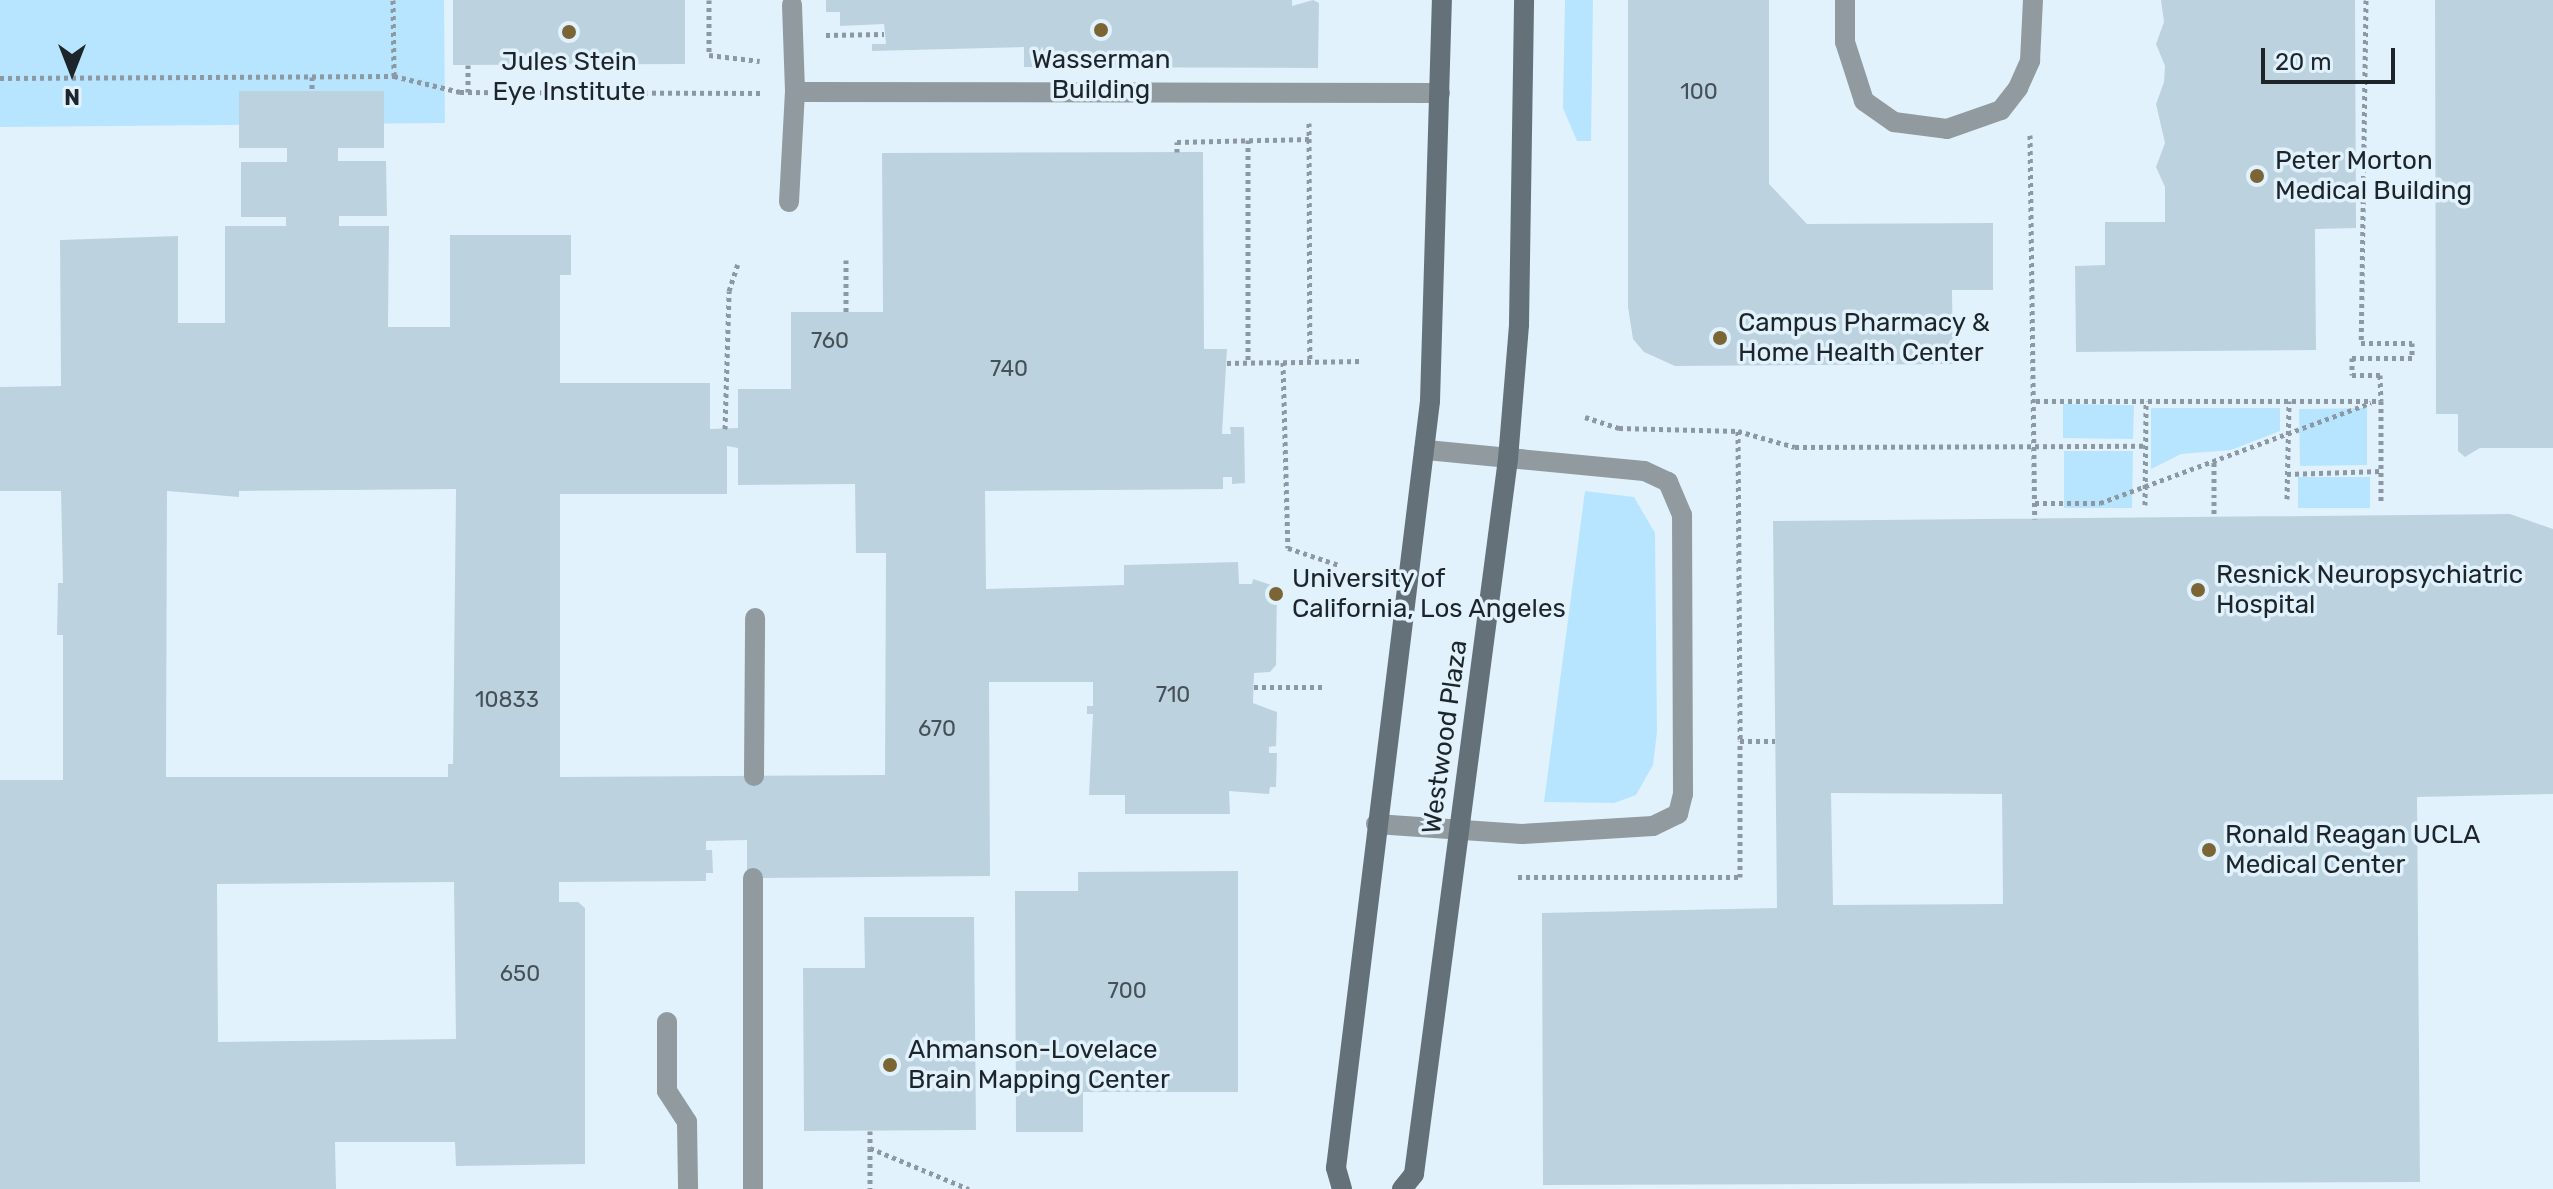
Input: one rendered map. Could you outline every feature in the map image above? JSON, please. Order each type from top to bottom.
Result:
[{"type":"main road","points":[[1342,1189],[1336,1168],[1424,450],[1436,318],[1442,0]]},
{"type":"main road","name":"Westwood Plaza","points":[[1402,1189],[1414,1174],[1508,459],[1519,324],[1524,0]]},
{"type":"lane","points":[[1845,0],[1845,42],[1864,101],[1894,122],[1947,129],[2001,110],[2018,88],[2030,61],[2033,0]]},
{"type":"lane","points":[[789,202],[795,92],[792,5]]},
{"type":"lane","points":[[795,92],[1440,93]]},
{"type":"lane","points":[[1376,824],[1522,834],[1653,826],[1678,814],[1683,794],[1679,498],[1668,482],[1644,471],[1424,450]]},
{"type":"lane","points":[[754,776],[755,618]]},
{"type":"lane","points":[[753,878],[753,1189]]},
{"type":"lane","points":[[667,1022],[667,1091],[687,1122],[688,1189]]},
{"type":"path","points":[[393,0],[394,76]]},
{"type":"path","points":[[709,0],[709,55],[755,57],[795,92]]},
{"type":"path","points":[[2366,0],[2361,343],[2412,343],[2412,358],[2352,358],[2352,375],[2380,375],[2381,503]]},
{"type":"path","points":[[793,35],[884,34]]},
{"type":"path","points":[[468,65],[468,92]]},
{"type":"path","points":[[0,78],[394,76],[468,92],[745,93]]},
{"type":"path","points":[[312,77],[312,91]]},
{"type":"path","points":[[1309,91],[1310,362]]},
{"type":"path","points":[[2030,135],[2036,401],[2035,519]]},
{"type":"path","points":[[1177,152],[1177,142],[1309,139]]},
{"type":"path","points":[[1248,140],[1248,362]]},
{"type":"path","points":[[846,260],[846,312]]},
{"type":"path","points":[[725,429],[729,291],[738,264]]},
{"type":"path","points":[[1227,363],[1362,361]]},
{"type":"path","points":[[1283,362],[1288,548],[1339,565]]},
{"type":"path","points":[[2036,401],[2378,401]]},
{"type":"path","points":[[2145,505],[2146,401]]},
{"type":"path","points":[[2287,499],[2289,401]]},
{"type":"path","points":[[2035,503],[2100,503],[2378,401]]},
{"type":"path","points":[[1585,417],[1619,428],[1738,431],[1795,447],[2145,446]]},
{"type":"path","points":[[1738,431],[1740,741],[1775,741]]},
{"type":"path","points":[[2214,462],[2214,517]]},
{"type":"path","points":[[2287,474],[2381,471]]},
{"type":"path","points":[[1254,687],[1324,687]]},
{"type":"path","points":[[870,1131],[870,1189]]},
{"type":"path","points":[[870,1148],[969,1189]]},
{"type":"shaded area","points":[[0,0],[444,0],[445,123],[0,127]]},
{"type":"shaded area","points":[[1565,0],[1593,0],[1591,141],[1577,141],[1563,108]]},
{"type":"shaded area","points":[[2063,404],[2134,405],[2133,439],[2063,438]]},
{"type":"shaded area","points":[[2151,408],[2280,408],[2280,431],[2231,450],[2181,454],[2151,469]]},
{"type":"shaded area","points":[[2367,408],[2367,465],[2300,466],[2299,409]]},
{"type":"shaded area","points":[[2064,451],[2133,451],[2132,508],[2064,508]]},
{"type":"shaded area","points":[[2298,477],[2370,477],[2370,508],[2298,508]]},
{"type":"shaded area","points":[[1585,491],[1634,497],[1655,533],[1657,732],[1653,765],[1636,795],[1614,803],[1544,802]]},
{"type":"building","name":"Jules Stein Eye Institute","points":[[453,0],[685,0],[685,64],[453,65]]},
{"type":"building","name":"Wasserman Building","points":[[826,0],[1292,0],[1292,6],[1313,0],[1319,3],[1318,68],[1024,67],[1024,47],[872,51],[872,44],[886,44],[884,24],[840,26],[840,12],[826,12]]},
{"type":"building","points":[[1628,0],[1769,0],[1769,184],[1807,224],[1993,223],[1993,290],[1952,290],[1953,364],[1675,366],[1644,352],[1633,339],[1628,307]]},
{"type":"building","name":"Peter Morton Medical Building","points":[[2161,0],[2355,0],[2356,228],[2315,229],[2316,350],[2076,352],[2075,266],[2105,265],[2105,222],[2165,222],[2165,187],[2156,167],[2165,143],[2156,104],[2164,82],[2165,66],[2156,44],[2164,22]]},
{"type":"building","points":[[2435,0],[2553,0],[2553,448],[2480,448],[2465,457],[2458,451],[2458,414],[2436,414]]},
{"type":"building","points":[[239,91],[384,91],[384,148],[338,148],[338,161],[386,161],[387,216],[339,216],[339,226],[389,226],[388,327],[450,327],[450,235],[571,235],[571,275],[560,275],[560,383],[710,383],[710,429],[738,428],[738,389],[791,389],[791,312],[883,312],[882,153],[1203,152],[1204,349],[1227,349],[1222,434],[1231,434],[1230,427],[1244,427],[1245,483],[1232,484],[1232,477],[1223,477],[1223,489],[985,491],[986,589],[1124,585],[1124,565],[1238,562],[1239,584],[1252,584],[1253,579],[1277,587],[1276,665],[1270,672],[1254,673],[1253,703],[1277,712],[1276,746],[1269,747],[1269,753],[1277,753],[1276,787],[1270,787],[1269,794],[1229,791],[1230,814],[1125,814],[1125,795],[1089,795],[1093,714],[1087,714],[1087,706],[1093,706],[1093,682],[989,682],[990,876],[747,878],[747,840],[706,841],[706,850],[712,850],[713,873],[706,873],[706,881],[559,882],[559,902],[578,902],[585,908],[585,1164],[456,1166],[455,1142],[335,1142],[336,1189],[0,1189],[0,780],[63,780],[63,635],[57,635],[58,583],[63,583],[61,491],[0,491],[0,387],[61,386],[60,240],[178,236],[178,323],[225,323],[225,226],[286,226],[286,217],[241,217],[241,162],[287,162],[287,148],[239,148]],"holes":[[[727,446],[738,448],[738,485],[855,484],[856,553],[886,553],[885,775],[560,777],[560,494],[727,494]],[[456,489],[453,764],[448,764],[448,777],[166,777],[167,491],[239,497],[239,491]],[[454,882],[456,1039],[218,1042],[217,884]]]},
{"type":"building","name":"Ronald Reagan UCLA Medical Center","points":[[2510,514],[2553,529],[2553,794],[2417,797],[2420,1182],[1543,1185],[1542,913],[1777,908],[1773,521]],"holes":[[[1831,793],[2002,794],[2003,904],[1833,905]]]},
{"type":"building","points":[[1238,871],[1238,1092],[1083,1092],[1083,1132],[1016,1132],[1015,891],[1078,891],[1078,872]]},
{"type":"building","name":"Ahmanson-Lovelace Brain Mapping Center","points":[[864,917],[974,917],[976,1130],[804,1131],[803,968],[865,968]]},
{"type":"place","name":"Wasserman Building","points":[[1101,30]]},
{"type":"place","name":"Jules Stein Eye Institute","points":[[569,32]]},
{"type":"place","name":"Peter Morton Medical Building","points":[[2257,176]]},
{"type":"place","name":"Campus Pharmacy & Home Health Center","points":[[1720,338]]},
{"type":"place","name":"Resnick Neuropsychiatric Hospital","points":[[2198,590]]},
{"type":"place","name":"University of California, Los Angeles","points":[[1276,594]]},
{"type":"place","name":"Ronald Reagan UCLA Medical Center","points":[[2209,850]]},
{"type":"place","name":"Ahmanson-Lovelace Brain Mapping Center","points":[[890,1065]]}]
